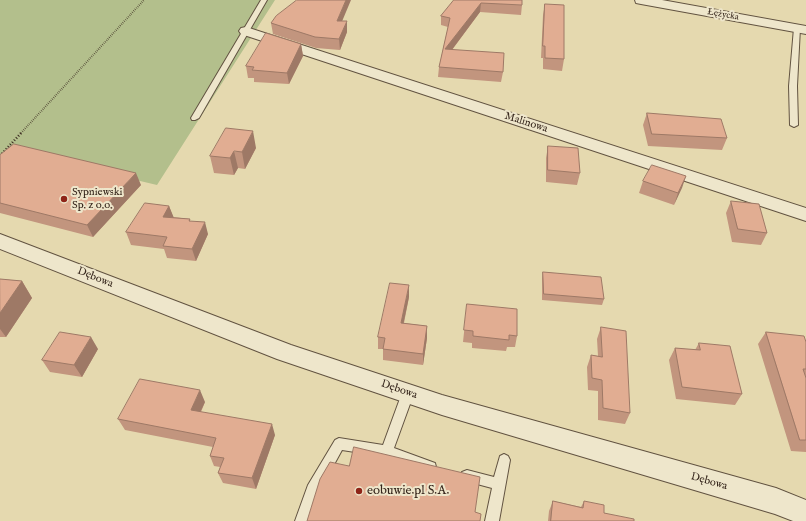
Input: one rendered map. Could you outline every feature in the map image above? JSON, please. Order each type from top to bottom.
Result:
[{"type":"street","name":"Łężycka","points":[[644,0],[801,29]]},
{"type":"street","name":"Malinowa","points":[[246,32],[806,215]]},
{"type":"street","name":"Dębowa","points":[[0,241],[284,352],[442,405],[777,511],[806,513]]},
{"type":"lane","points":[[195,118],[264,0]]},
{"type":"lane","points":[[794,125],[793,86],[801,29]]},
{"type":"lane","points":[[387,451],[408,393]]},
{"type":"lane","points":[[302,521],[313,488],[339,444],[387,451],[438,470]]},
{"type":"lane","points":[[492,521],[504,460]]},
{"type":"lane","points":[[454,473],[499,484]]},
{"type":"path","points":[[0,156],[144,0]]},
{"type":"green space","points":[[0,0],[275,0],[157,185],[18,152],[0,171]]},
{"type":"building","points":[[297,0],[346,0],[337,21],[347,21],[339,39],[315,37],[271,23],[276,16]]},
{"type":"building","points":[[454,0],[522,0],[522,5],[481,3],[445,49],[504,53],[503,72],[439,67],[450,18],[441,16]]},
{"type":"building","points":[[545,4],[564,5],[564,59],[545,58],[545,46],[543,46]]},
{"type":"building","points":[[266,33],[301,44],[287,73],[252,70],[254,67],[246,66]]},
{"type":"building","points":[[647,113],[721,119],[727,138],[652,134]]},
{"type":"building","points":[[226,128],[253,131],[242,152],[234,151],[230,158],[210,156]]},
{"type":"building","name":"Sypniewski Sp. z o.o.","points":[[14,144],[136,173],[87,225],[0,203],[0,155]]},
{"type":"building","points":[[548,146],[578,148],[580,173],[548,170]]},
{"type":"building","points":[[652,165],[686,176],[678,193],[643,181]]},
{"type":"building","points":[[731,201],[759,204],[767,233],[738,229]]},
{"type":"building","points":[[145,203],[169,206],[163,217],[190,219],[189,221],[205,222],[192,249],[163,246],[167,237],[126,232]]},
{"type":"building","points":[[543,272],[601,277],[604,299],[544,294]]},
{"type":"building","points":[[0,279],[22,281],[0,313]]},
{"type":"building","points":[[390,283],[409,285],[401,323],[427,326],[423,354],[383,349],[385,338],[378,337]]},
{"type":"building","points":[[467,304],[517,309],[517,336],[509,335],[509,340],[473,336],[473,331],[464,330]]},
{"type":"building","points":[[601,327],[626,331],[630,413],[603,408],[602,380],[592,378],[591,355],[602,357]]},
{"type":"building","points":[[60,332],[91,337],[74,365],[42,360]]},
{"type":"building","points":[[766,332],[804,336],[806,342],[806,369],[803,369],[806,378],[806,440],[800,440]]},
{"type":"building","points":[[699,343],[730,346],[742,394],[682,387],[675,348],[700,350]]},
{"type":"building","points":[[140,379],[200,390],[191,410],[272,424],[252,478],[218,473],[224,458],[210,456],[216,438],[118,419]]},
{"type":"building","points":[[354,447],[480,477],[475,512],[481,514],[480,521],[307,521],[320,479],[330,462],[349,466]]},
{"type":"building","points":[[553,501],[583,508],[584,501],[604,505],[604,513],[634,519],[634,521],[551,521]]},
{"type":"place","name":"Sypniewski Sp. z o.o.","points":[[64,199]]},
{"type":"place","name":"eobuwie.pl S.A.","points":[[359,491]]}]
